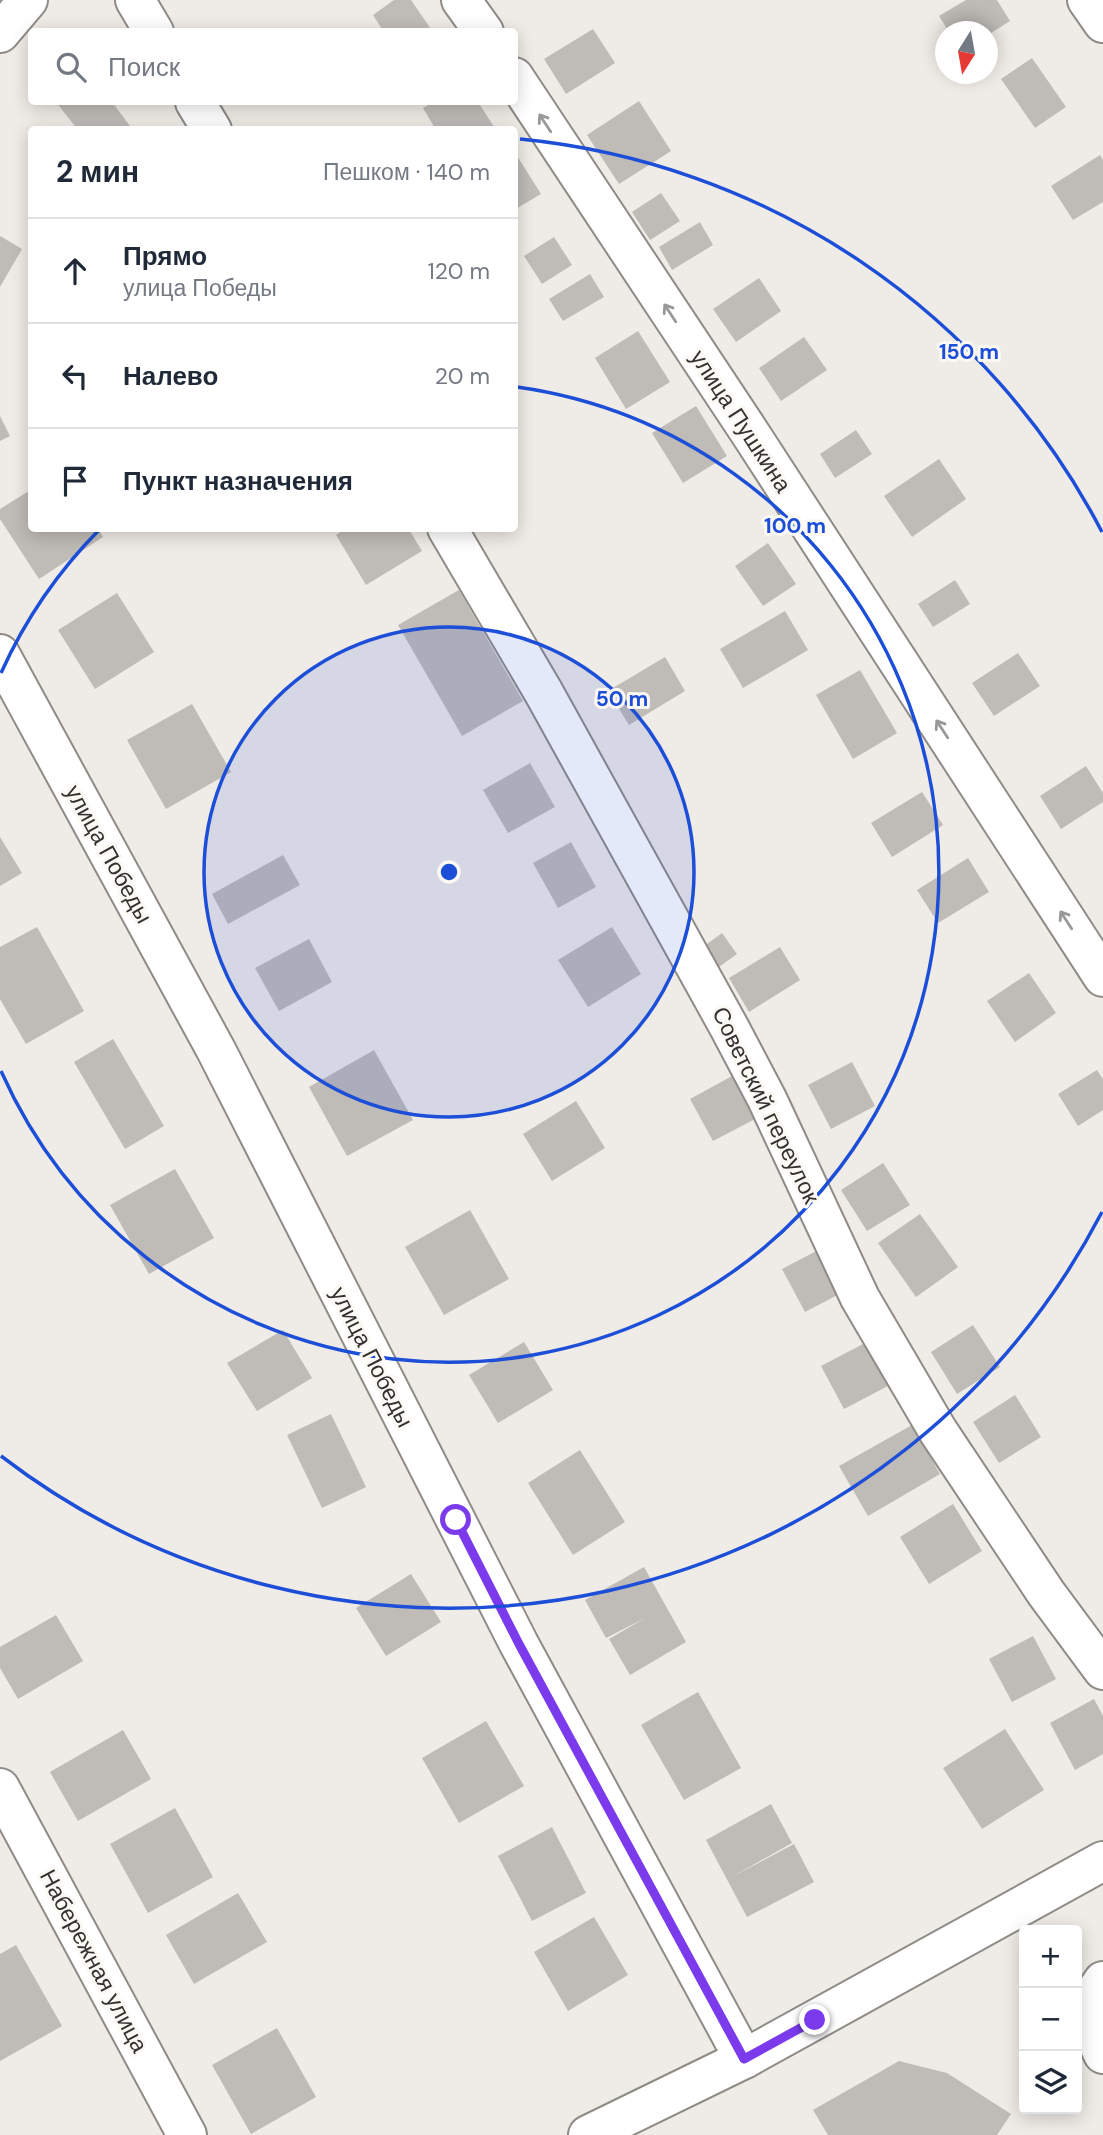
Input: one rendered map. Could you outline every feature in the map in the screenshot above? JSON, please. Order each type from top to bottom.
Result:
[{"type":"street","points":[[0,33],[28,0]]},
{"type":"street","points":[[135,0],[152,28]]},
{"type":"street","points":[[461,0],[481,28]]},
{"type":"street","points":[[1087,0],[1103,23]]},
{"type":"street","name":"улица Пушкина","points":[[518,84],[750,433],[1103,977]]},
{"type":"street","points":[[197,105],[210,126]]},
{"type":"street","name":"Советский переулок","points":[[449,532],[544,693],[729,1027],[767,1099],[860,1298],[938,1431],[1046,1593],[1103,1670]]},
{"type":"street","name":"улица Победы","points":[[0,654],[216,1050],[519,1644],[744,2059]]},
{"type":"street","name":"Набережная улица","points":[[0,1788],[187,2135]]},
{"type":"street","points":[[588,2135],[744,2059],[1103,1861]]},
{"type":"street","points":[[1103,1981],[1083,2010],[1103,2054]]},
{"type":"building","points":[[394,0],[411,0],[430,28],[381,28],[373,15]]},
{"type":"building","points":[[966,0],[997,0],[1010,21],[998,29],[998,21],[942,21],[939,16]]},
{"type":"building","points":[[593,29],[615,63],[566,94],[544,59]]},
{"type":"building","points":[[1032,58],[1066,107],[1035,128],[1001,79]]},
{"type":"building","points":[[639,101],[671,151],[619,184],[587,135]]},
{"type":"building","points":[[58,105],[114,105],[130,126],[75,126]]},
{"type":"building","points":[[428,105],[480,105],[493,126],[434,126],[423,108]]},
{"type":"building","points":[[1100,155],[1103,160],[1103,202],[1073,220],[1051,186]]},
{"type":"building","points":[[518,157],[541,194],[518,208]]},
{"type":"building","points":[[661,193],[680,221],[650,240],[632,212]]},
{"type":"building","points":[[700,222],[713,245],[672,270],[659,247]]},
{"type":"building","points":[[0,236],[22,249],[0,287]]},
{"type":"building","points":[[554,237],[572,265],[542,284],[524,256]]},
{"type":"building","points":[[590,274],[604,297],[563,321],[549,299]]},
{"type":"building","points":[[759,278],[781,311],[736,342],[713,309]]},
{"type":"building","points":[[638,331],[670,382],[626,409],[595,358]]},
{"type":"building","points":[[804,337],[827,370],[781,401],[759,368]]},
{"type":"building","points":[[696,406],[727,456],[683,483],[652,433]]},
{"type":"building","points":[[0,416],[10,436],[0,441]]},
{"type":"building","points":[[856,430],[872,454],[835,478],[820,454]]},
{"type":"building","points":[[939,459],[966,499],[912,537],[884,496]]},
{"type":"building","points":[[28,492],[28,532],[100,532],[103,537],[39,579],[0,519],[0,509]]},
{"type":"building","points":[[340,532],[410,532],[422,551],[366,585],[336,535]]},
{"type":"building","points":[[768,543],[796,584],[763,606],[735,566]]},
{"type":"building","points":[[955,580],[970,604],[933,627],[918,604]]},
{"type":"building","points":[[459,590],[523,701],[462,736],[398,625]]},
{"type":"building","points":[[117,593],[154,652],[95,689],[58,630]]},
{"type":"building","points":[[785,611],[808,650],[743,688],[720,649]]},
{"type":"building","points":[[1018,653],[1040,686],[994,716],[972,683]]},
{"type":"building","points":[[665,657],[685,691],[629,725],[608,691]]},
{"type":"building","points":[[860,670],[897,733],[853,759],[816,695]]},
{"type":"building","points":[[192,704],[231,772],[166,809],[127,740]]},
{"type":"building","points":[[530,763],[555,807],[508,833],[483,790]]},
{"type":"building","points":[[1086,766],[1103,793],[1103,802],[1061,829],[1040,796]]},
{"type":"building","points":[[922,792],[943,825],[892,857],[871,823]]},
{"type":"building","points":[[0,837],[22,873],[0,886]]},
{"type":"building","points":[[571,842],[596,887],[558,908],[533,863]]},
{"type":"building","points":[[283,855],[300,885],[228,924],[212,894]]},
{"type":"building","points":[[968,858],[989,892],[938,923],[917,890]]},
{"type":"building","points":[[37,927],[84,1011],[26,1044],[0,999],[0,947]]},
{"type":"building","points":[[612,927],[641,974],[588,1007],[558,960]]},
{"type":"building","points":[[722,933],[737,954],[719,967],[703,947]]},
{"type":"building","points":[[309,939],[332,982],[279,1011],[255,968]]},
{"type":"building","points":[[780,947],[800,980],[749,1012],[729,978]]},
{"type":"building","points":[[1029,973],[1056,1013],[1015,1042],[987,1001]]},
{"type":"building","points":[[113,1039],[164,1126],[125,1149],[74,1062]]},
{"type":"building","points":[[374,1050],[413,1120],[347,1156],[309,1087]]},
{"type":"building","points":[[852,1062],[875,1106],[831,1129],[808,1085]]},
{"type":"building","points":[[1097,1070],[1103,1079],[1103,1110],[1078,1126],[1058,1094]]},
{"type":"building","points":[[734,1075],[757,1118],[713,1141],[690,1099]]},
{"type":"building","points":[[576,1101],[605,1148],[552,1181],[523,1134]]},
{"type":"building","points":[[883,1163],[910,1205],[867,1231],[841,1190]]},
{"type":"building","points":[[175,1169],[214,1238],[149,1274],[110,1205]]},
{"type":"building","points":[[470,1210],[509,1279],[444,1315],[405,1247]]},
{"type":"building","points":[[920,1214],[958,1267],[916,1297],[878,1243]]},
{"type":"building","points":[[826,1246],[849,1289],[805,1312],[782,1269]]},
{"type":"building","points":[[973,1325],[1000,1367],[957,1394],[931,1352]]},
{"type":"building","points":[[283,1330],[312,1378],[257,1411],[227,1363]]},
{"type":"building","points":[[524,1342],[553,1390],[498,1423],[469,1375]]},
{"type":"building","points":[[865,1343],[888,1386],[844,1409],[821,1366]]},
{"type":"building","points":[[1015,1395],[1041,1437],[999,1463],[973,1422]]},
{"type":"building","points":[[331,1414],[366,1487],[322,1508],[287,1435]]},
{"type":"building","points":[[912,1425],[940,1474],[868,1516],[839,1466]]},
{"type":"building","points":[[580,1450],[625,1522],[573,1555],[528,1483]]},
{"type":"building","points":[[953,1504],[982,1551],[929,1584],[900,1537]]},
{"type":"building","points":[[644,1567],[686,1642],[630,1675],[609,1639],[645,1618],[606,1638],[585,1600]]},
{"type":"building","points":[[411,1574],[441,1622],[386,1656],[356,1608]]},
{"type":"building","points":[[56,1615],[83,1661],[18,1699],[0,1668],[0,1647]]},
{"type":"building","points":[[1033,1636],[1056,1679],[1012,1702],[989,1659]]},
{"type":"building","points":[[698,1692],[741,1768],[684,1800],[641,1725]]},
{"type":"building","points":[[1094,1699],[1103,1716],[1103,1754],[1075,1770],[1050,1723]]},
{"type":"building","points":[[486,1721],[524,1786],[459,1823],[422,1758]]},
{"type":"building","points":[[1005,1729],[1044,1790],[982,1829],[943,1768]]},
{"type":"building","points":[[123,1730],[151,1779],[78,1821],[50,1772]]},
{"type":"building","points":[[771,1804],[792,1843],[730,1878],[794,1844],[814,1882],[747,1917],[706,1840]]},
{"type":"building","points":[[175,1808],[213,1877],[148,1913],[110,1844]]},
{"type":"building","points":[[552,1827],[586,1893],[532,1921],[498,1856]]},
{"type":"building","points":[[238,1893],[267,1942],[194,1984],[166,1935]]},
{"type":"building","points":[[594,1917],[628,1975],[568,2011],[534,1952]]},
{"type":"building","points":[[16,1945],[62,2026],[0,2061],[0,1954]]},
{"type":"building","points":[[277,2028],[316,2097],[251,2134],[212,2065]]},
{"type":"building","points":[[899,2061],[947,2073],[1011,2114],[997,2135],[828,2135],[813,2110]]},
{"type":"route","points":[[456,1520],[519,1644],[744,2059],[815,2020]]}]
